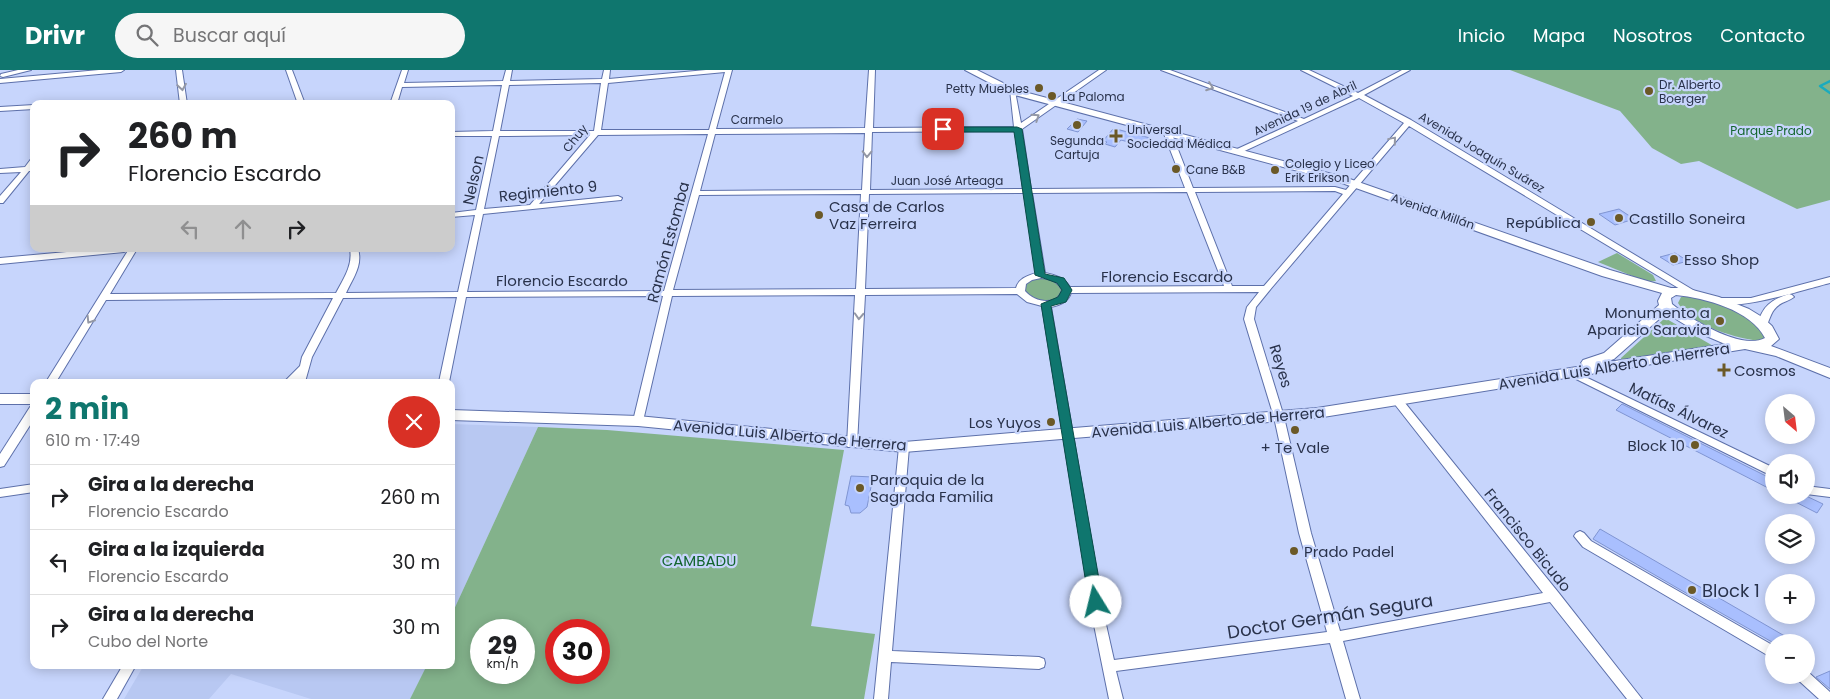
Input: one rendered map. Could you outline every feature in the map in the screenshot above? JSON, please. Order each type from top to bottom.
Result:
[{"type":"main road","name":"Avenida Millán","points":[[970,70],[1012,92],[1238,152],[1606,273],[1669,298],[1706,330],[1747,345]]},
{"type":"main road","points":[[1669,298],[1694,293],[1720,301],[1767,329],[1796,352],[1830,368]]},
{"type":"main road","name":"Avenida Luis Alberto de Herrera","points":[[1485,387],[1598,361],[1609,356],[1636,334],[1669,298]]},
{"type":"main road","points":[[1747,345],[1769,342],[1772,339],[1767,329]]},
{"type":"main road","points":[[1622,365],[1618,360],[1631,346],[1636,334]]},
{"type":"main road","points":[[1747,345],[1771,350],[1830,373]]},
{"type":"main road","name":"Avenida Luis Alberto de Herrera","points":[[455,415],[638,421],[852,444],[904,447],[1279,417],[1485,387],[1747,345]]},
{"type":"main road","points":[[0,399],[30,399]]},
{"type":"street","points":[[0,76],[28,70]]},
{"type":"street","points":[[0,81],[120,70]]},
{"type":"street","points":[[178,70],[183,100]]},
{"type":"street","points":[[289,70],[300,100]]},
{"type":"street","points":[[394,100],[405,70]]},
{"type":"street","name":"Nelson","points":[[445,379],[464,294],[509,70]]},
{"type":"street","name":"Chuy","points":[[532,207],[597,132],[607,70]]},
{"type":"street","points":[[400,85],[605,81],[728,70]]},
{"type":"street","name":"Ramón Estomba","points":[[638,421],[669,293],[728,70]]},
{"type":"street","points":[[852,444],[872,70]]},
{"type":"street","points":[[1017,129],[1103,70]]},
{"type":"street","points":[[1164,70],[1304,121]]},
{"type":"street","name":"Avenida Joaquín Suárez","points":[[1304,70],[1408,122],[1694,293]]},
{"type":"street","name":"Avenida 19 de Abril","points":[[1238,152],[1359,96],[1407,70]]},
{"type":"street","points":[[1012,92],[1029,190],[1040,275]]},
{"type":"street","points":[[0,109],[30,107]]},
{"type":"street","name":"Reyes","points":[[1353,699],[1305,533],[1279,417],[1249,319],[1252,307],[1266,289],[1408,122]]},
{"type":"street","name":"Carmelo","points":[[455,134],[712,130],[1017,129]]},
{"type":"street","points":[[1168,134],[1230,289]]},
{"type":"street","points":[[0,171],[30,169]]},
{"type":"street","points":[[0,201],[30,170]]},
{"type":"street","name":"Juan José Arteaga","points":[[696,193],[1352,189]]},
{"type":"street","name":"Regimiento 9","points":[[455,215],[618,198]]},
{"type":"street","points":[[0,261],[93,252]]},
{"type":"street","points":[[53,379],[132,252]]},
{"type":"street","points":[[301,379],[303,368],[353,270],[356,257],[355,252]]},
{"type":"street","name":"Avenida Joaquín Suárez","points":[[1644,263],[1666,280],[1669,298]]},
{"type":"street","points":[[1020,291],[1022,283],[1026,279],[1040,275],[1060,280],[1067,290],[1063,299],[1046,304],[1099,620],[1116,699]]},
{"type":"street","points":[[1720,301],[1751,301],[1830,280]]},
{"type":"street","points":[[1767,329],[1766,313],[1772,305],[1785,298],[1830,285]]},
{"type":"street","name":"Florencio Escardo","points":[[1067,290],[1266,289]]},
{"type":"street","name":"Florencio Escardo","points":[[104,296],[1020,291],[1029,300],[1046,304]]},
{"type":"street","points":[[292,379],[303,368]]},
{"type":"street","name":"Matías Álvarez","points":[[1571,373],[1765,469]]},
{"type":"street","name":"Francisco Bicudo","points":[[1398,400],[1635,699]]},
{"type":"street","points":[[0,463],[30,416]]},
{"type":"street","points":[[881,699],[904,447]]},
{"type":"street","points":[[0,493],[30,489]]},
{"type":"street","points":[[1815,491],[1830,493]]},
{"type":"street","points":[[1580,536],[1587,544],[1765,648]]},
{"type":"street","name":"Doctor Germán Segura","points":[[1110,666],[1335,637],[1554,596]]},
{"type":"street","points":[[886,656],[1039,663]]},
{"type":"street","points":[[110,699],[128,669]]},
{"type":"street","points":[[1812,684],[1828,699]]},
{"type":"shaded area","points":[[455,424],[538,427],[455,607]]},
{"type":"shaded area","points":[[142,669],[425,669],[410,699],[311,699],[231,674],[209,699],[124,699]]},
{"type":"green space","name":"Parque Prado","points":[[1510,70],[1830,70],[1830,200],[1797,209],[1699,161],[1681,164],[1652,148],[1620,111]]},
{"type":"green space","points":[[1617,253],[1653,275],[1656,281],[1647,282],[1598,262]]},
{"type":"green space","points":[[1039,278],[1053,280],[1063,288],[1061,297],[1042,301],[1025,292],[1029,282]]},
{"type":"green space","points":[[1687,296],[1708,300],[1731,308],[1751,320],[1766,336],[1763,341],[1741,338],[1704,324],[1684,311],[1678,303],[1681,297]]},
{"type":"green space","points":[[1665,318],[1715,347],[1655,354],[1624,363],[1621,361],[1621,358]]},
{"type":"green space","name":"CAMBADU","points":[[538,427],[607,430],[844,450],[811,626],[875,634],[864,699],[410,699],[425,669],[455,669],[455,607]]},
{"type":"building","name":"Segunda Cartuja","points":[[1077,119],[1087,121],[1078,132],[1067,129]]},
{"type":"building","points":[[1113,129],[1150,138],[1143,146],[1121,140],[1115,147],[1105,144],[1107,142],[1103,141]]},
{"type":"building","name":"Castillo Soneira","points":[[1619,209],[1634,219],[1615,225],[1599,214]]},
{"type":"building","name":"Esso Shop","points":[[1675,253],[1688,261],[1673,265],[1660,257]]},
{"type":"building","name":"Block 10","points":[[1622,404],[1765,476],[1765,486],[1616,410]]},
{"type":"building","name":"Parroquia de la Sagrada Familia","points":[[851,476],[873,477],[867,507],[860,513],[851,513],[849,506],[845,505]]},
{"type":"building","points":[[1815,500],[1823,504],[1817,513],[1800,504],[1815,504]]},
{"type":"building","name":"Block 1","points":[[1600,529],[1781,634],[1765,634],[1765,638],[1593,539]]},
{"type":"building","points":[[1830,671],[1830,689],[1816,677]]},
{"type":"waterway","points":[[1830,81],[1820,86],[1830,93]]},
{"type":"place","name":"Petty Muebles","points":[[1039,88]]},
{"type":"place","name":"Dr. Alberto Boerger","points":[[1649,91]]},
{"type":"place","name":"La Paloma","points":[[1052,96]]},
{"type":"place","name":"Segunda Cartuja","points":[[1077,125]]},
{"type":"place","name":"Universal Sociedad Médica","points":[[1116,136]]},
{"type":"place","name":"Cane B&B","points":[[1176,169]]},
{"type":"place","name":"Colegio y Liceo Erik Erikson","points":[[1275,170]]},
{"type":"place","name":"Casa de Carlos Vaz Ferreira","points":[[819,215]]},
{"type":"place","name":"Castillo Soneira","points":[[1619,218]]},
{"type":"place","name":"República","points":[[1591,222]]},
{"type":"place","name":"Esso Shop","points":[[1674,259]]},
{"type":"place","name":"Monumento a Aparicio Saravia","points":[[1720,321]]},
{"type":"place","name":"Cosmos","points":[[1724,370]]},
{"type":"place","name":"Los Yuyos","points":[[1051,422]]},
{"type":"place","name":"+ Te Vale","points":[[1295,430]]},
{"type":"place","name":"Block 10","points":[[1695,445]]},
{"type":"place","name":"Parroquia de la Sagrada Familia","points":[[860,488]]},
{"type":"place","name":"Prado Padel","points":[[1294,551]]},
{"type":"place","name":"Block 1","points":[[1692,590]]},
{"type":"route","points":[[943,129],[1017,129],[1029,190],[1040,275],[1060,280],[1067,290],[1067,294],[1063,299],[1055,303],[1046,304],[1096,602]]}]
